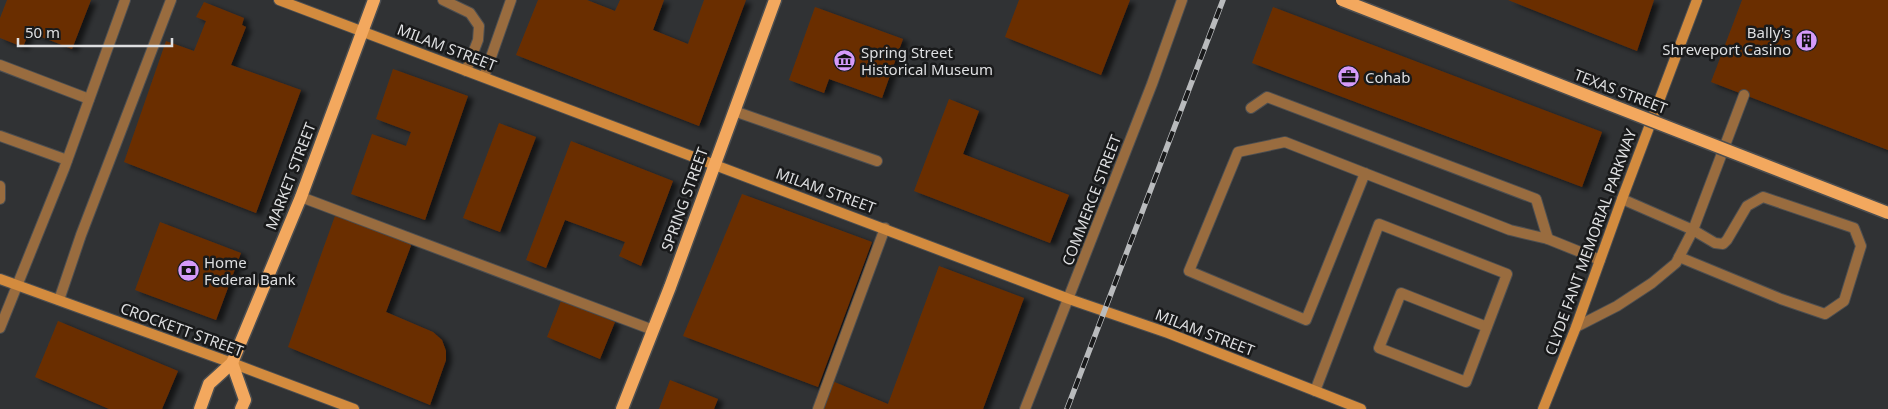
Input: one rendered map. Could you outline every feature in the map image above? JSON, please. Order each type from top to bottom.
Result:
[{"type":"main road","name":"MARKET STREET","points":[[200,409],[209,384],[232,363],[301,197],[374,0]]},
{"type":"main road","name":"SPRING STREET","points":[[622,409],[775,0]]},
{"type":"main road","name":"TEXAS STREET","points":[[1342,0],[1888,213]]},
{"type":"main road","points":[[232,363],[243,405]]},
{"type":"street","points":[[0,328],[67,160],[125,0]]},
{"type":"street","points":[[59,300],[81,235],[171,0]]},
{"type":"street","name":"MILAM STREET","points":[[280,0],[714,165],[1168,334],[1361,409]]},
{"type":"street","points":[[443,0],[470,13],[479,26],[478,40],[466,71]]},
{"type":"street","points":[[484,78],[511,0]]},
{"type":"street","name":"COMMERCE STREET","points":[[1025,409],[1152,84],[1182,0]]},
{"type":"street","name":"CLYDE FANT MEMORIAL PARKWAY","points":[[1543,409],[1576,327],[1697,0]]},
{"type":"street","points":[[0,65],[89,100]]},
{"type":"street","points":[[1576,327],[1617,306],[1652,283],[1676,263],[1693,230],[1744,95]]},
{"type":"street","points":[[1251,108],[1267,96],[1536,199],[1548,239]]},
{"type":"street","points":[[734,111],[877,161]]},
{"type":"street","points":[[0,136],[67,160]]},
{"type":"street","points":[[1365,173],[1306,320],[1189,271],[1238,152],[1285,142],[1365,173],[1510,230],[1548,239],[1600,260]]},
{"type":"street","points":[[0,186],[0,199]]},
{"type":"street","points":[[301,197],[653,330]]},
{"type":"street","points":[[1622,199],[1693,230],[1715,243],[1722,244],[1727,240],[1748,206],[1762,197],[1854,228],[1861,246],[1844,301],[1825,314],[1781,299],[1679,258]]},
{"type":"street","points":[[1315,391],[1379,224],[1507,274],[1487,327],[1466,382],[1379,348],[1401,292],[1487,327]]},
{"type":"street","points":[[818,409],[885,228]]},
{"type":"street","name":"CROCKETT STREET","points":[[0,279],[354,409]]},
{"type":"building","points":[[7,0],[91,0],[72,49],[29,32],[23,47],[0,38],[0,18]]},
{"type":"building","points":[[538,0],[587,0],[615,11],[620,0],[664,0],[653,30],[688,44],[704,0],[746,0],[699,126],[516,55]]},
{"type":"building","points":[[1019,0],[1130,0],[1101,75],[1005,37]]},
{"type":"building","points":[[1508,0],[1654,0],[1637,51]]},
{"type":"building","name":"Bally's Shreveport Casino","points":[[1742,0],[1888,0],[1888,150],[1711,82]]},
{"type":"building","points":[[204,2],[244,18],[242,25],[246,27],[231,65],[301,90],[256,213],[124,162],[166,41],[194,51],[206,21],[196,17]]},
{"type":"building","name":"Spring Street Historical Museum","points":[[815,7],[903,39],[882,98],[829,79],[824,93],[789,80]]},
{"type":"building","points":[[1273,7],[1602,132],[1582,187],[1252,63]]},
{"type":"building","points":[[393,69],[468,96],[425,220],[351,194],[372,134],[406,146],[411,132],[376,119]]},
{"type":"building","points":[[949,99],[979,111],[963,154],[1069,195],[1050,243],[914,191]]},
{"type":"building","points":[[499,123],[536,137],[500,232],[463,218]]},
{"type":"building","points":[[571,141],[673,181],[641,266],[619,256],[625,242],[565,220],[546,268],[526,260]]},
{"type":"building","points":[[742,194],[872,242],[818,387],[683,336]]},
{"type":"building","points":[[336,213],[412,243],[386,312],[433,332],[442,340],[446,351],[446,360],[430,405],[288,347]]},
{"type":"building","name":"Home Federal Bank","points":[[160,222],[241,253],[216,320],[135,290]]},
{"type":"building","points":[[939,266],[1024,298],[983,409],[821,409],[832,381],[888,404]]},
{"type":"building","points":[[561,301],[615,322],[600,359],[547,337]]},
{"type":"building","points":[[58,321],[178,371],[162,409],[109,409],[35,377]]},
{"type":"building","points":[[670,380],[718,399],[714,409],[659,409]]},
{"type":"railway","points":[[1067,409],[1223,0]]},
{"type":"place","name":"Bally's Shreveport Casino","points":[[1807,41]]},
{"type":"place","name":"Spring Street Historical Museum","points":[[845,61]]},
{"type":"place","name":"Cohab","points":[[1349,77]]},
{"type":"place","name":"Home Federal Bank","points":[[188,271]]}]
